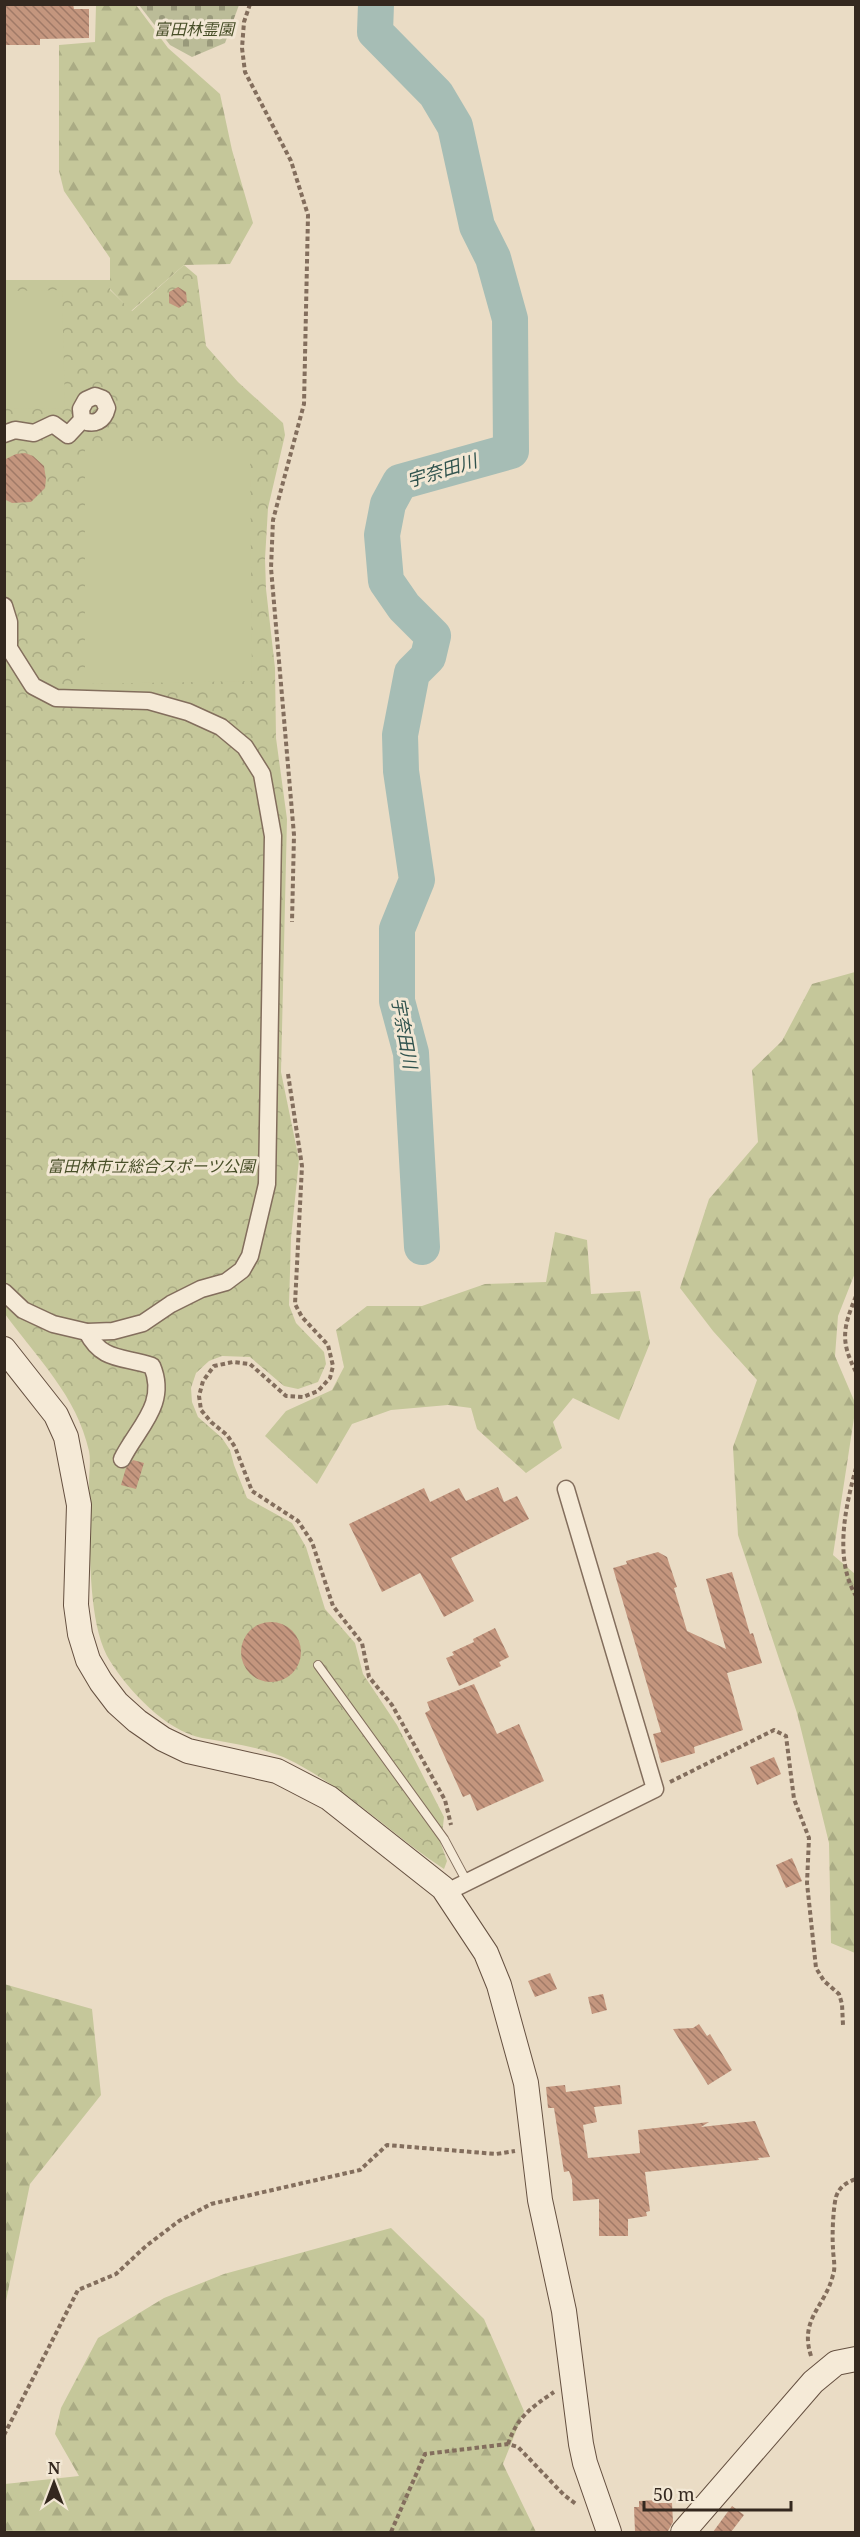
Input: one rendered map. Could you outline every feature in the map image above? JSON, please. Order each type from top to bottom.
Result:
[{"type":"street","points":[[4,434],[15,430],[34,433],[53,424],[68,435],[82,420]]},
{"type":"street","points":[[4,606],[9,622],[10,666],[33,686],[56,698],[149,701],[188,712],[221,727],[245,747],[262,774],[273,836],[267,1184],[250,1256],[242,1270],[226,1282],[201,1289],[143,1323],[112,1331],[87,1332],[53,1324],[23,1310],[4,1292]]},
{"type":"street","points":[[87,1332],[94,1347],[111,1356],[152,1366],[157,1377],[158,1393],[153,1408],[122,1460]]},
{"type":"street","points":[[4,1349],[56,1415],[66,1437],[79,1505],[76,1605],[80,1634],[88,1660],[117,1703],[137,1721],[163,1739],[180,1747],[277,1772],[329,1798],[430,1877],[457,1887],[499,1985],[526,2083],[540,2200],[564,2311],[585,2463],[609,2532]]},
{"type":"street","points":[[457,1887],[656,1789],[566,1489]]},
{"type":"street","points":[[683,2532],[819,2377],[836,2364],[855,2359]]},
{"type":"lane","points":[[318,1665],[450,1849],[457,1887]]},
{"type":"path","points":[[250,4],[244,22],[242,48],[245,72],[291,161],[308,214],[304,404],[273,520],[271,568],[294,835],[291,930]]},
{"type":"path","points":[[288,1062],[302,1166],[295,1304],[302,1317],[328,1345],[333,1366],[330,1378],[318,1391],[303,1397],[286,1396],[250,1364],[232,1362],[214,1366],[203,1381],[199,1396],[201,1410],[227,1435],[235,1447],[252,1491],[298,1521],[312,1542],[333,1606],[362,1643],[369,1677],[392,1705],[445,1800],[451,1820],[450,1849]]},
{"type":"path","points":[[855,1296],[846,1322],[845,1349],[855,1372]]},
{"type":"path","points":[[855,1468],[842,1545],[847,1581],[855,1596]]},
{"type":"path","points":[[656,1789],[774,1730],[786,1736],[795,1799],[809,1838],[807,1883],[816,1968],[824,1981],[839,1994],[843,2025]]},
{"type":"path","points":[[4,2435],[78,2290],[116,2274],[171,2227],[203,2208],[360,2170],[387,2145],[496,2154],[534,2148]]},
{"type":"path","points":[[819,2377],[807,2345],[807,2328],[814,2311],[830,2288],[835,2271],[833,2245],[836,2197],[844,2184],[855,2179]]},
{"type":"path","points":[[508,2444],[511,2434],[528,2409],[573,2381]]},
{"type":"path","points":[[391,2532],[425,2454],[508,2444],[518,2447],[564,2495],[579,2505],[597,2500]]},
{"type":"green space","points":[[96,5],[136,5],[168,48],[220,94],[232,150],[253,223],[230,264],[184,265],[131,311],[110,289],[110,258],[64,191],[59,171],[59,45],[95,42]]},
{"type":"green space","name":"富田林霊園","points":[[139,5],[239,5],[225,43],[192,57],[170,45]]},
{"type":"green space","name":"富田林市立総合スポーツ公園","points":[[184,265],[197,276],[206,346],[238,382],[283,423],[285,435],[268,508],[265,559],[275,668],[276,738],[287,819],[281,1072],[299,1160],[291,1238],[289,1305],[296,1323],[324,1352],[326,1364],[318,1382],[298,1389],[284,1386],[250,1357],[222,1356],[209,1361],[196,1373],[191,1388],[192,1402],[198,1417],[222,1438],[230,1450],[247,1498],[292,1523],[306,1547],[325,1609],[355,1643],[363,1674],[397,1725],[444,1817],[441,1844],[447,1861],[444,1869],[320,1777],[289,1760],[265,1751],[188,1734],[149,1708],[127,1684],[110,1661],[96,1623],[91,1575],[90,1459],[83,1431],[66,1395],[5,1314],[4,280],[110,280],[110,290],[132,311]]},
{"type":"green space","points":[[62,290],[65,409],[5,408],[5,291]]},
{"type":"green space","points":[[85,446],[250,446],[252,681],[85,684]]},
{"type":"green space","points":[[855,972],[855,1273],[838,1316],[835,1356],[856,1405],[833,1555],[855,1574],[855,1953],[831,1943],[829,1843],[797,1713],[738,1535],[733,1447],[757,1380],[713,1331],[680,1288],[709,1199],[758,1142],[752,1070],[782,1041],[812,984]]},
{"type":"green space","points":[[555,1232],[587,1240],[591,1294],[640,1291],[650,1343],[619,1420],[573,1398],[553,1422],[562,1448],[526,1473],[477,1429],[471,1408],[448,1405],[391,1410],[352,1424],[317,1484],[265,1436],[286,1411],[332,1390],[344,1367],[336,1330],[367,1306],[422,1306],[485,1284],[546,1282]]},
{"type":"green space","points":[[4,1984],[92,2009],[101,2095],[30,2184],[6,2301]]},
{"type":"green space","points":[[391,2228],[484,2319],[524,2411],[503,2464],[536,2532],[5,2532],[5,2484],[79,2476],[55,2434],[61,2408],[98,2338],[164,2298],[224,2274]]},
{"type":"building","points":[[4,4],[73,4],[74,9],[89,9],[89,38],[40,39],[40,45],[4,45]]},
{"type":"building","points":[[178,287],[186,292],[187,302],[179,308],[169,303],[169,292]]},
{"type":"building","points":[[25,453],[33,456],[44,466],[45,488],[31,502],[12,503],[4,499],[4,460],[16,454]]},
{"type":"building","points":[[133,1460],[144,1463],[136,1489],[121,1485],[126,1468]]},
{"type":"building","points":[[498,1487],[504,1502],[517,1496],[529,1519],[451,1558],[474,1601],[444,1617],[420,1573],[382,1592],[349,1524],[424,1488],[430,1502],[459,1488],[466,1501]]},
{"type":"building","points":[[658,1552],[667,1557],[677,1587],[674,1588],[687,1631],[726,1649],[706,1579],[732,1572],[750,1634],[753,1633],[762,1663],[727,1673],[743,1730],[694,1747],[695,1753],[661,1763],[653,1734],[661,1732],[613,1568],[627,1564],[626,1561]]},
{"type":"building","points":[[271,1622],[288,1627],[296,1635],[301,1652],[296,1669],[288,1677],[271,1682],[254,1677],[246,1669],[241,1652],[246,1635],[254,1627]]},
{"type":"building","points":[[495,1628],[509,1657],[499,1662],[501,1666],[459,1686],[446,1658],[454,1655],[452,1652],[474,1642],[473,1639]]},
{"type":"building","points":[[474,1684],[497,1734],[519,1724],[544,1781],[477,1811],[470,1794],[463,1797],[425,1713],[430,1710],[427,1702]]},
{"type":"building","points":[[774,1757],[781,1774],[757,1785],[750,1767]]},
{"type":"building","points":[[792,1858],[802,1881],[786,1888],[776,1865]]},
{"type":"building","points":[[550,1973],[557,1989],[535,1997],[528,1981]]},
{"type":"building","points":[[603,1994],[607,2010],[592,2014],[588,1997]]},
{"type":"building","points":[[699,2024],[707,2036],[710,2034],[732,2070],[708,2085],[673,2029],[693,2028]]},
{"type":"building","points":[[565,2085],[566,2092],[620,2085],[622,2104],[594,2107],[597,2122],[583,2125],[588,2158],[640,2153],[638,2130],[709,2122],[701,2127],[755,2121],[770,2157],[645,2172],[650,2211],[646,2212],[647,2216],[628,2219],[628,2236],[599,2236],[599,2199],[573,2201],[572,2180],[569,2171],[564,2172],[554,2108],[548,2108],[546,2087]]},
{"type":"building","points":[[657,2500],[657,2503],[672,2503],[673,2522],[668,2531],[635,2532],[634,2507],[639,2507],[639,2501]]},
{"type":"building","points":[[732,2506],[744,2515],[731,2532],[713,2532]]},
{"type":"waterway","name":"宇奈田川","points":[[376,4],[375,32],[436,94],[455,126],[477,226],[493,258],[510,319],[511,451],[400,482],[388,504],[382,535],[386,581],[404,607],[433,636],[428,657],[412,673],[400,735],[401,771],[417,880],[397,929],[397,1001],[411,1053],[422,1247]]}]
